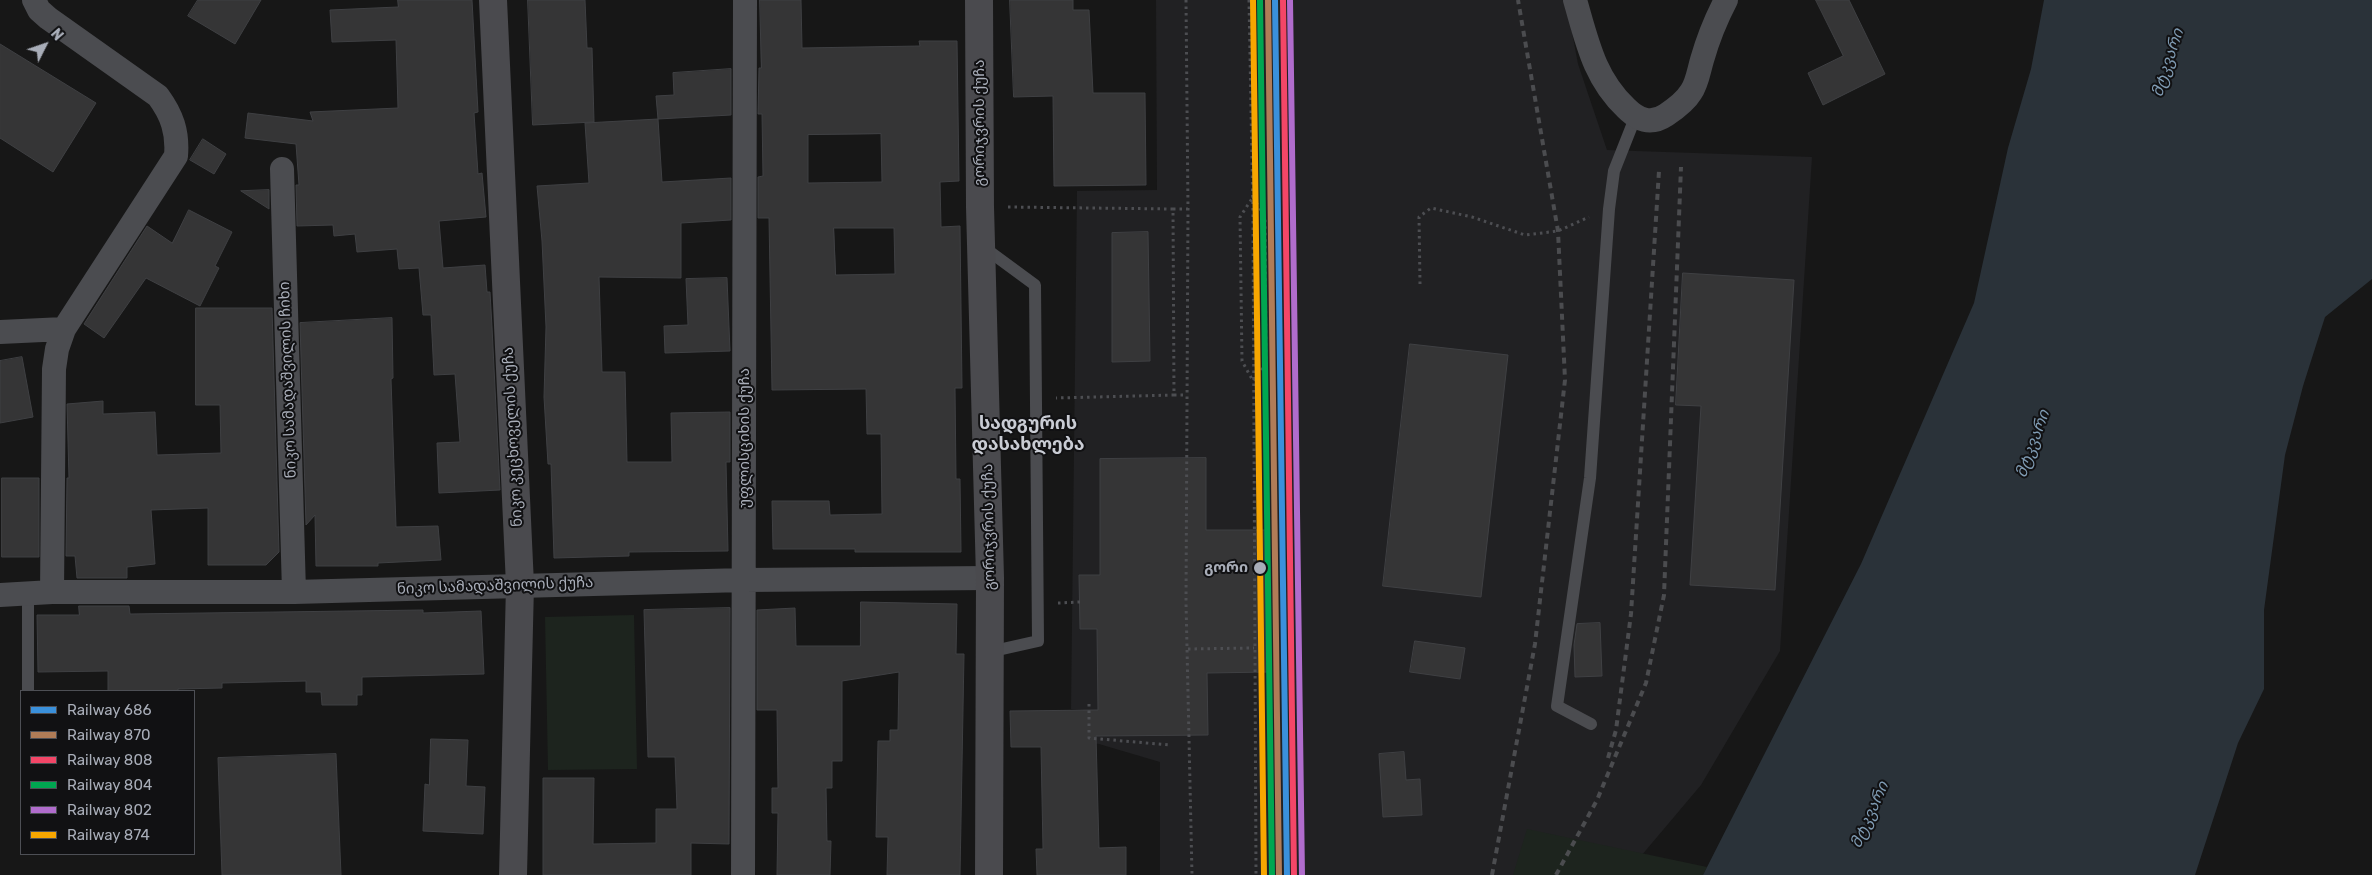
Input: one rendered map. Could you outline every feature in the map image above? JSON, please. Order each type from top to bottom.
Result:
[{"type":"main road","name":"ნიკო კეცხოველის ქუჩა","points":[[493,0],[520,585],[513,875]]},
{"type":"main road","name":"გორიჯვრის ქუჩა","points":[[979,0],[980,207],[990,578],[989,875]]},
{"type":"street","points":[[34,0],[48,18],[158,96],[171,113],[178,140],[176,156],[64,329],[57,349],[54,370],[52,592]]},
{"type":"street","name":"უფლისციხის ქუჩა","points":[[744,875],[745,0]]},
{"type":"street","points":[[1575,0],[1589,49],[1602,82],[1635,118],[1642,120],[1659,120],[1677,108],[1692,92],[1709,36],[1726,0]]},
{"type":"street","name":"ნიკო სამადაშვილის ჩიხი","points":[[282,168],[294,592]]},
{"type":"street","points":[[0,332],[64,329]]},
{"type":"street","name":"ნიკო სამადაშვილის ქუჩა","points":[[0,595],[52,592],[294,592],[744,580],[990,578]]},
{"type":"lane","points":[[1591,724],[1558,706],[1590,478],[1609,209],[1614,171],[1635,118]]},
{"type":"lane","points":[[982,246],[1035,285],[1038,641],[989,652]]},
{"type":"lane","points":[[28,593],[28,690]]},
{"type":"path","points":[[1186,0],[1188,210],[1186,602],[1192,875]]},
{"type":"path","points":[[1249,0],[1253,198],[1256,875]]},
{"type":"path","points":[[1253,198],[1265,217],[1266,364],[1253,381]]},
{"type":"path","points":[[1253,198],[1240,217],[1242,361],[1253,381]]},
{"type":"path","points":[[980,207],[1188,210]]},
{"type":"path","points":[[1420,284],[1420,216],[1431,208],[1472,218],[1525,235],[1558,231],[1609,209]]},
{"type":"path","points":[[1173,210],[1174,395]]},
{"type":"path","points":[[1036,398],[1187,395]]},
{"type":"path","points":[[1188,649],[1254,648]]},
{"type":"path","points":[[1089,704],[1090,738],[1170,745]]},
{"type":"shaded area","points":[[1156,0],[1566,0],[1578,64],[1607,150],[1812,157],[1780,651],[1701,785],[1625,875],[1160,875],[1160,762],[1099,744],[1085,742],[1083,710],[1071,709],[1077,191],[1157,190]]},
{"type":"shaded area","points":[[634,615],[637,769],[548,770],[545,617]]},
{"type":"shaded area","points":[[1527,829],[1707,867],[1703,875],[1513,875]]},
{"type":"water","name":"მტკვარი","points":[[2044,0],[2372,0],[2372,279],[2325,317],[2303,386],[2285,455],[2264,610],[2264,689],[2238,743],[2195,875],[1703,875],[1861,564],[1974,303],[2008,148],[2031,69]]},
{"type":"building","points":[[198,0],[261,0],[235,44],[188,16]]},
{"type":"building","points":[[398,0],[472,0],[478,112],[474,113],[478,174],[482,173],[486,217],[439,221],[443,268],[485,265],[487,292],[490,292],[500,490],[439,493],[437,443],[460,442],[455,374],[434,375],[431,315],[423,315],[419,268],[399,269],[397,249],[357,252],[355,234],[334,236],[333,225],[297,226],[296,185],[299,185],[296,144],[245,138],[248,113],[313,121],[310,112],[398,108],[396,40],[332,42],[330,10],[398,7]]},
{"type":"building","points":[[528,0],[585,0],[587,48],[592,48],[594,122],[533,125]]},
{"type":"building","points":[[760,0],[801,0],[802,48],[920,46],[919,41],[957,41],[959,181],[940,182],[941,227],[960,226],[962,388],[955,388],[956,479],[960,479],[961,552],[855,552],[855,549],[773,549],[772,501],[829,501],[830,515],[882,514],[881,434],[867,434],[866,389],[772,390],[769,218],[758,218],[758,177],[763,176],[762,114],[758,114],[759,68],[761,68]],"holes":[[[881,134],[882,182],[808,183],[808,135]],[[834,228],[894,228],[895,274],[836,275]]]},
{"type":"building","points":[[1010,0],[1073,0],[1073,10],[1089,10],[1093,93],[1145,93],[1146,185],[1054,186],[1053,96],[1014,97]]},
{"type":"building","points":[[1816,0],[1849,0],[1885,74],[1823,105],[1808,73],[1843,56]]},
{"type":"building","points":[[0,44],[96,103],[53,172],[0,138]]},
{"type":"building","points":[[731,69],[731,115],[658,119],[656,96],[674,95],[673,73]]},
{"type":"building","points":[[658,119],[662,182],[731,178],[731,220],[681,223],[681,278],[599,277],[602,372],[625,372],[627,462],[672,462],[671,413],[730,412],[730,462],[726,462],[728,551],[629,552],[629,556],[554,558],[551,464],[548,464],[544,397],[546,327],[537,186],[589,183],[585,123]]},
{"type":"building","points":[[203,139],[226,154],[214,174],[190,160]]},
{"type":"building","points":[[269,190],[269,209],[241,191]]},
{"type":"building","points":[[189,210],[232,232],[215,266],[219,268],[200,306],[146,278],[104,338],[84,324],[147,226],[172,243]]},
{"type":"building","points":[[1148,232],[1150,361],[1112,362],[1112,233]]},
{"type":"building","points":[[1683,273],[1794,280],[1775,590],[1690,585],[1701,406],[1676,405]]},
{"type":"building","points":[[727,278],[730,351],[665,353],[664,326],[688,325],[686,279]]},
{"type":"building","points":[[196,308],[272,308],[279,552],[266,565],[208,565],[208,508],[151,510],[155,564],[127,567],[127,578],[77,578],[75,556],[66,556],[67,478],[69,478],[67,404],[103,401],[103,414],[155,412],[157,455],[221,453],[220,405],[196,405]]},
{"type":"building","points":[[392,318],[393,378],[391,379],[396,527],[438,526],[441,560],[378,563],[378,566],[316,566],[315,515],[306,525],[300,323]]},
{"type":"building","points":[[1410,344],[1508,355],[1481,597],[1383,586]]},
{"type":"building","points":[[22,357],[33,417],[0,423],[0,361]]},
{"type":"building","points":[[1206,458],[1206,530],[1267,530],[1269,672],[1207,673],[1208,735],[1096,736],[1099,848],[1126,847],[1126,875],[1037,875],[1036,849],[1043,849],[1041,747],[1011,747],[1010,711],[1098,710],[1097,629],[1080,629],[1079,575],[1100,575],[1100,459]]},
{"type":"building","points":[[2,478],[39,478],[39,557],[2,557]]},
{"type":"building","points":[[861,602],[957,604],[956,654],[964,654],[960,875],[887,875],[888,837],[876,837],[878,741],[890,741],[890,730],[898,730],[899,672],[842,681],[842,761],[832,761],[832,788],[826,788],[827,841],[831,841],[830,875],[777,875],[778,813],[772,813],[772,788],[778,788],[777,710],[757,710],[757,610],[795,608],[796,646],[860,646]]},
{"type":"building","points":[[79,606],[129,606],[130,614],[423,610],[423,613],[481,611],[484,674],[362,677],[362,695],[357,695],[357,705],[322,705],[321,692],[306,692],[306,681],[222,683],[222,688],[178,690],[108,690],[108,671],[38,672],[37,615],[79,615]]},
{"type":"building","points":[[730,608],[729,844],[691,843],[691,875],[543,875],[543,778],[594,778],[593,844],[656,843],[656,809],[677,809],[675,757],[648,757],[644,610]]},
{"type":"building","points":[[1600,623],[1602,676],[1575,677],[1574,645],[1577,624]]},
{"type":"building","points":[[1415,641],[1465,648],[1460,679],[1410,672]]},
{"type":"building","points":[[431,739],[468,740],[466,786],[485,787],[483,834],[423,831],[425,784],[429,785]]},
{"type":"building","points":[[1404,752],[1406,780],[1420,779],[1422,815],[1383,817],[1379,754]]},
{"type":"building","points":[[336,754],[341,875],[222,875],[218,758]]},
{"type":"railway","points":[[1492,875],[1535,644],[1565,380],[1558,231],[1518,0]]},
{"type":"railway","points":[[1556,875],[1597,800],[1646,683],[1664,595],[1681,167]]},
{"type":"railway","points":[[1608,758],[1616,730],[1631,614],[1659,171]]},
{"type":"rail line","name":"874","points":[[1253,0],[1264,875]]},
{"type":"rail line","name":"804","points":[[1260,0],[1272,875]]},
{"type":"rail line","name":"870","points":[[1268,0],[1279,875]]},
{"type":"rail line","name":"686","points":[[1275,0],[1287,875]]},
{"type":"rail line","name":"808","points":[[1283,0],[1294,875]]},
{"type":"rail line","name":"802","points":[[1290,0],[1302,875]]},
{"type":"place","name":"გორი","points":[[1260,568]]},
{"type":"district","name":"სადგურის დასახლება","points":[[1028,434]]}]
